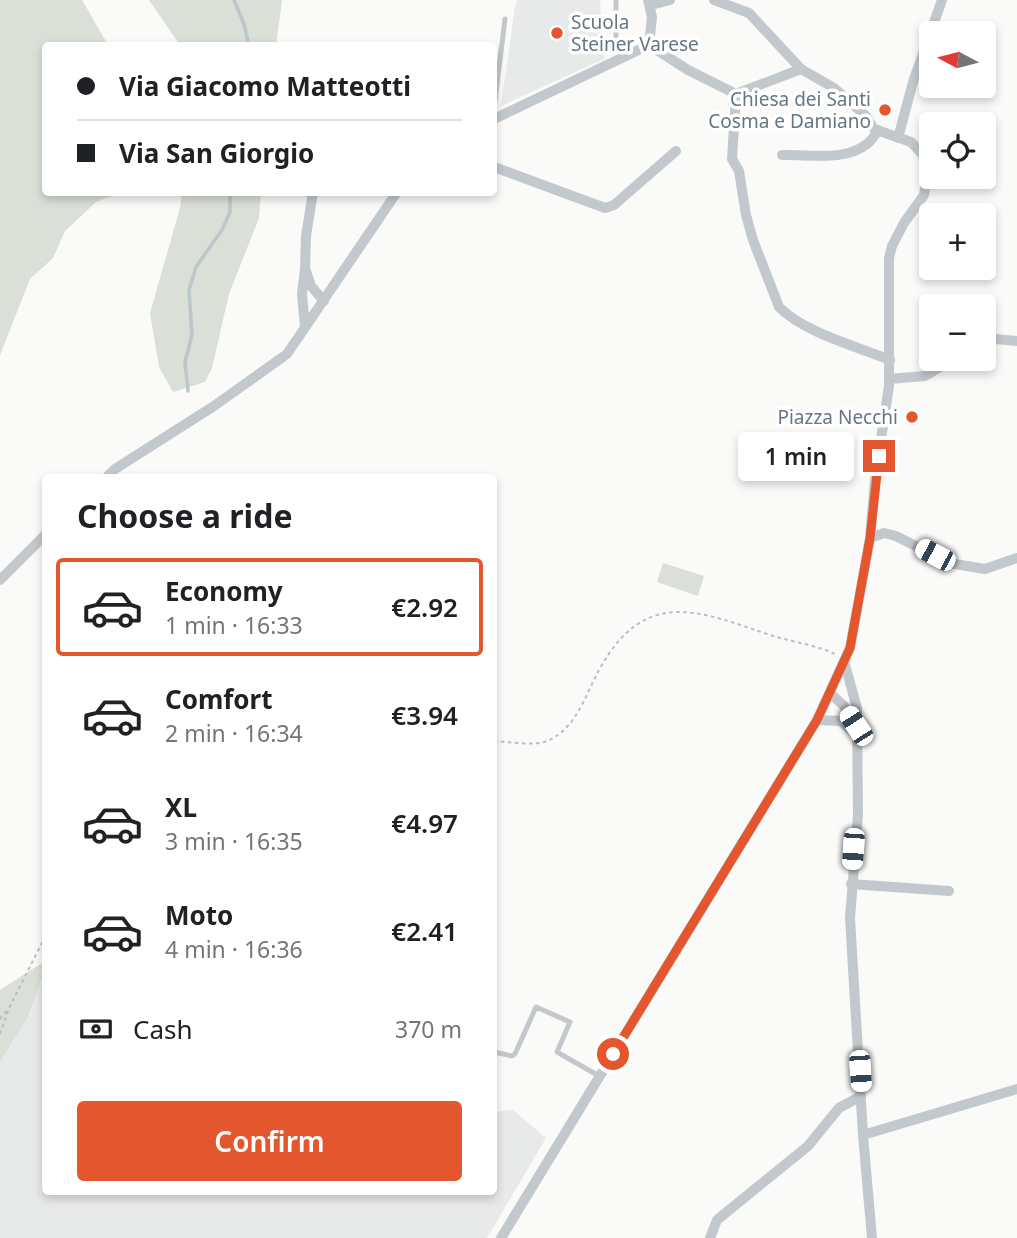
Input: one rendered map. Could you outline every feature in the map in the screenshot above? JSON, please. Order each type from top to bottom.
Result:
[{"type":"street","points":[[649,45],[652,24],[649,3],[670,0]]},
{"type":"street","points":[[501,1238],[831,694],[840,658],[850,648],[870,538],[889,379],[889,257],[904,223],[924,195],[928,169],[924,156],[911,142],[874,129],[866,116],[834,88],[801,69],[739,4],[714,0]]},
{"type":"street","points":[[898,138],[913,82],[942,0]]},
{"type":"street","points":[[649,45],[688,70],[736,94],[801,69]]},
{"type":"street","points":[[497,118],[649,45]]},
{"type":"street","points":[[736,94],[732,159],[739,171],[752,240],[779,307],[787,315],[809,327],[890,360]]},
{"type":"street","points":[[782,155],[822,156],[851,152],[868,144],[878,130]]},
{"type":"street","points":[[497,168],[605,208],[614,205],[676,151]]},
{"type":"street","points":[[306,327],[302,294],[306,236],[312,196]]},
{"type":"street","points":[[110,474],[214,407],[287,354],[394,196]]},
{"type":"street","points":[[305,269],[311,286],[324,301]]},
{"type":"street","points":[[996,339],[1017,341]]},
{"type":"street","points":[[889,379],[925,376],[933,371]]},
{"type":"street","points":[[870,538],[884,533],[896,536],[949,563],[985,569],[1017,558]]},
{"type":"street","points":[[0,580],[42,538]]},
{"type":"street","points":[[840,658],[857,708],[858,815],[850,918],[872,1238]]},
{"type":"street","points":[[831,694],[844,706],[856,730]]},
{"type":"street","points":[[817,720],[841,721],[856,730]]},
{"type":"street","points":[[851,884],[949,891]]},
{"type":"street","points":[[863,1135],[1017,1089]]},
{"type":"street","points":[[710,1238],[717,1220],[808,1146],[839,1108],[861,1096]]},
{"type":"lane","points":[[616,0],[616,37]]},
{"type":"lane","points":[[497,84],[505,19]]},
{"type":"lane","points":[[497,1053],[512,1056],[515,1054],[536,1007],[570,1022],[557,1052],[599,1076]]},
{"type":"path","points":[[497,741],[545,742],[569,727],[600,668],[619,640],[646,617],[671,611],[716,616],[840,658]]},
{"type":"path","points":[[0,1034],[9,1009],[42,943]]},
{"type":"path","points":[[0,1019],[9,1009]]},
{"type":"shaded area","points":[[0,0],[82,0],[106,42],[42,42],[42,196],[111,196],[96,202],[65,231],[53,258],[30,279],[0,355]]},
{"type":"shaded area","points":[[149,0],[282,0],[276,42],[178,42]]},
{"type":"shaded area","name":"Scuola Steiner Varese","points":[[518,0],[600,0],[604,59],[501,106],[515,7]]},
{"type":"shaded area","points":[[182,196],[261,196],[259,218],[229,294],[212,368],[205,382],[173,392],[159,367],[150,313]]},
{"type":"shaded area","points":[[663,563],[704,576],[698,596],[657,582]]},
{"type":"shaded area","points":[[42,963],[42,977],[28,1017],[0,1062],[0,990]]},
{"type":"shaded area","points":[[42,977],[42,1195],[497,1195],[497,1112],[513,1110],[546,1138],[487,1238],[0,1238],[0,1062],[28,1017]]},
{"type":"waterway","points":[[234,0],[248,42]]},
{"type":"waterway","points":[[188,391],[185,362],[192,335],[189,290],[196,267],[222,230],[230,212],[230,196]]},
{"type":"place","name":"Scuola Steiner Varese","points":[[557,33]]},
{"type":"place","name":"Chiesa dei Santi Cosma e Damiano","points":[[885,110]]},
{"type":"place","name":"Piazza Necchi","points":[[912,417]]},
{"type":"route","points":[[613,1054],[831,694],[850,648],[870,538],[879,456]]}]
